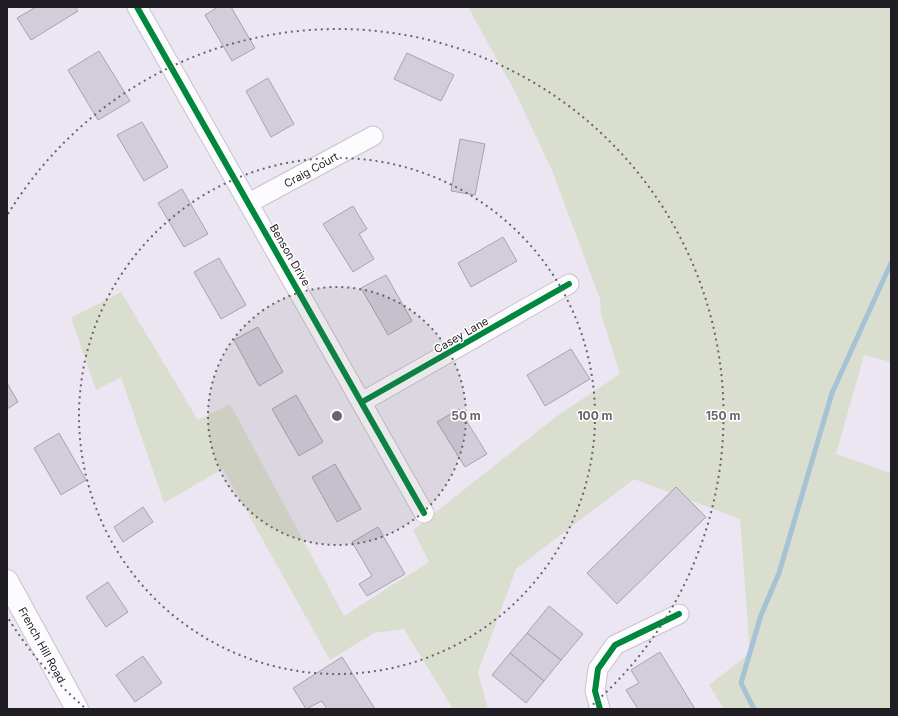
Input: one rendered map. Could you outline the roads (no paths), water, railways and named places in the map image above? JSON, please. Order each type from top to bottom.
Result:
[{"type":"main road","name":"French Hill Road","points":[[7,581],[77,709]]},
{"type":"street","name":"Benson Drive","points":[[137,7],[424,513]]},
{"type":"street","name":"Craig Court","points":[[249,204],[373,136]]},
{"type":"street","name":"Casey Lane","points":[[362,402],[569,284]]},
{"type":"street","points":[[600,709],[595,691],[598,669],[615,645],[679,614]]},
{"type":"waterway","points":[[754,709],[741,683],[761,615],[779,573],[832,393],[891,263]]}]
